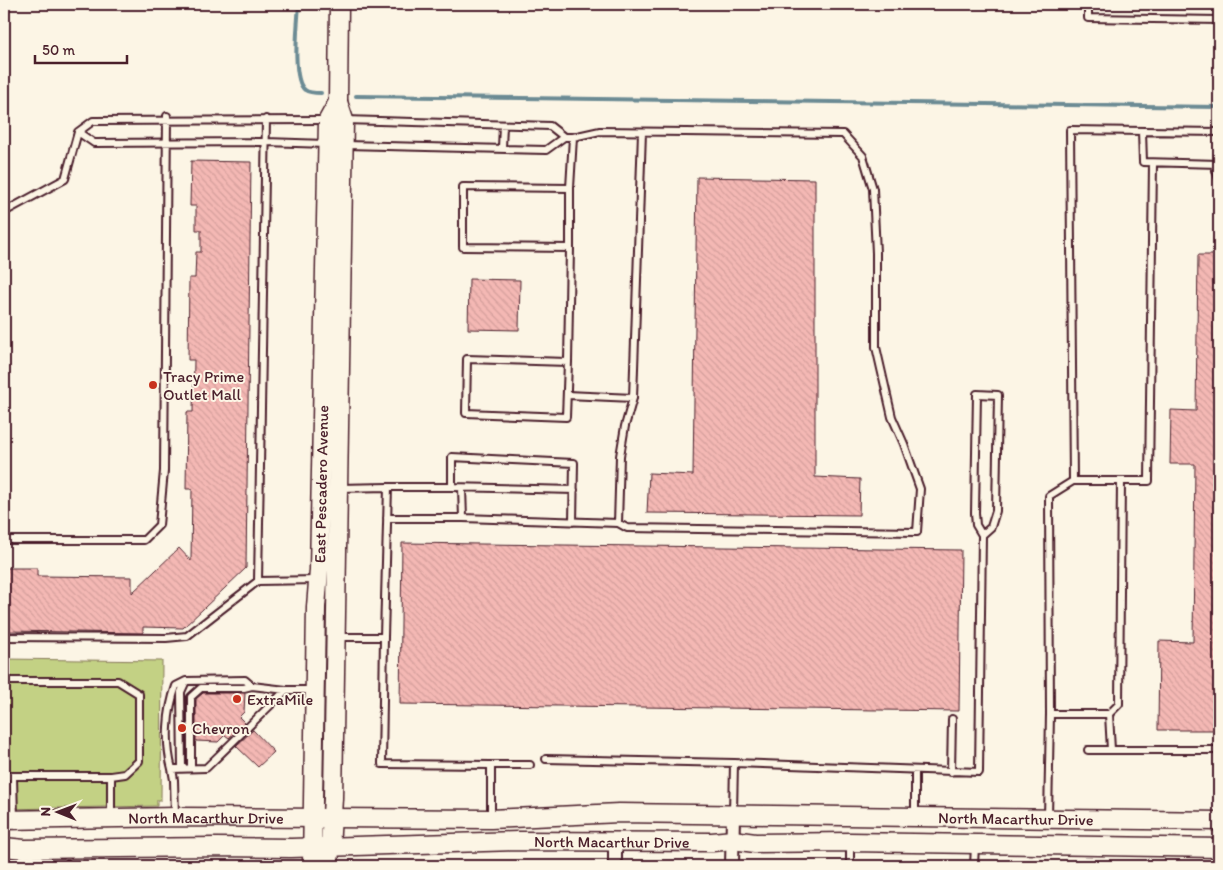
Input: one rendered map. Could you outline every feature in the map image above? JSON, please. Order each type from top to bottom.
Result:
[{"type":"main road","name":"East Pescadero Avenue","points":[[329,866],[332,819],[338,488],[336,120],[338,102],[339,4]]},
{"type":"main road","name":"East Pescadero Avenue","points":[[312,866],[316,607],[336,145]]},
{"type":"main road","name":"North Macarthur Drive","points":[[9,820],[176,817],[491,819],[619,813],[1219,821]]},
{"type":"main road","name":"North Macarthur Drive","points":[[4,847],[24,849],[312,847],[518,841],[712,842],[733,840],[755,843],[850,842],[1219,848]]},
{"type":"street","points":[[732,866],[733,815]]},
{"type":"street","points":[[615,841],[615,866]]},
{"type":"lane","points":[[1088,4],[1088,18],[1219,20]]},
{"type":"lane","points":[[4,540],[144,540],[159,525],[164,471],[167,118]]},
{"type":"lane","points":[[4,212],[65,178],[78,132],[93,120],[167,118],[266,119],[550,126],[564,136],[573,137],[600,131],[843,134],[863,156],[874,189],[876,347],[892,417],[920,489],[917,532],[627,528],[618,523],[463,518],[387,518]]},
{"type":"lane","points":[[258,581],[266,119]]},
{"type":"lane","points":[[502,148],[503,125]]},
{"type":"lane","points":[[1073,481],[1070,130],[1219,132]]},
{"type":"lane","points":[[1142,131],[1143,162],[1217,164],[1219,179]]},
{"type":"lane","points":[[78,132],[94,143],[266,142],[546,150],[564,136]]},
{"type":"lane","points":[[618,523],[620,456],[625,426],[633,398],[642,132]]},
{"type":"lane","points":[[568,362],[467,360],[466,413],[566,417],[568,362],[570,248],[570,188],[573,137]]},
{"type":"lane","points":[[1048,819],[1050,714],[1049,496],[1073,481],[1149,481],[1153,163]]},
{"type":"lane","points":[[570,188],[462,187],[463,247],[570,248]]},
{"type":"lane","points":[[546,759],[734,763],[979,772],[982,534],[976,525],[974,513],[977,394],[998,395],[996,511],[991,527],[982,534]]},
{"type":"lane","points":[[567,395],[633,398]]},
{"type":"lane","points":[[452,487],[452,457],[574,463],[573,522]]},
{"type":"lane","points":[[1110,750],[1109,714],[1118,704],[1121,481]]},
{"type":"lane","points":[[321,488],[452,487],[574,490]]},
{"type":"lane","points":[[388,488],[382,764],[530,765]]},
{"type":"lane","points":[[462,488],[463,518]]},
{"type":"lane","points":[[4,637],[166,638],[187,636],[258,581],[318,580]]},
{"type":"lane","points":[[335,637],[384,637]]},
{"type":"lane","points":[[176,817],[168,724],[171,700],[176,686],[186,681],[245,680],[252,686]]},
{"type":"lane","points":[[4,681],[118,681],[139,694],[139,761],[125,774],[111,776],[4,776]]},
{"type":"lane","points":[[182,768],[181,692],[186,681]]},
{"type":"lane","points":[[190,768],[191,697],[201,688],[244,688],[252,686],[286,690],[315,690]]},
{"type":"lane","points":[[172,769],[206,768],[286,690]]},
{"type":"lane","points":[[1050,714],[1109,714]]},
{"type":"lane","points":[[951,772],[952,719]]},
{"type":"lane","points":[[1088,750],[1219,750]]},
{"type":"lane","points":[[733,815],[734,763]]},
{"type":"lane","points":[[491,765],[491,819]]},
{"type":"lane","points":[[915,771],[916,817]]},
{"type":"lane","points":[[9,820],[13,776]]},
{"type":"lane","points":[[111,776],[111,818]]},
{"type":"lane","points":[[850,842],[850,863],[853,866]]},
{"type":"lane","points":[[974,866],[975,845]]},
{"type":"green space","points":[[4,659],[162,661],[161,800],[157,800],[157,806],[4,809]]},
{"type":"building","points":[[191,161],[251,162],[246,568],[183,628],[143,627],[143,633],[4,631],[4,568],[37,568],[37,576],[132,577],[132,593],[179,548],[191,561],[192,489],[186,489],[187,412],[193,412],[194,360],[188,360],[189,278],[195,278],[196,252],[201,252],[201,230],[196,230],[196,206],[190,206]]},
{"type":"building","points":[[697,177],[815,179],[815,477],[860,479],[859,515],[647,513],[649,473],[693,475]]},
{"type":"building","points":[[1198,255],[1219,255],[1219,730],[1158,730],[1159,641],[1193,642],[1195,464],[1170,464],[1171,410],[1196,411]]},
{"type":"building","points":[[469,279],[520,280],[519,330],[468,329]]},
{"type":"building","points":[[402,543],[961,550],[959,711],[400,704]]},
{"type":"building","points":[[203,693],[245,693],[244,712],[239,717],[245,723],[229,738],[225,735],[218,742],[196,741],[196,699]]},
{"type":"building","points":[[253,730],[274,752],[258,767],[236,746]]},
{"type":"waterway","points":[[299,4],[296,50],[298,75],[305,90],[321,93]]},
{"type":"waterway","points":[[356,96],[1219,107]]},
{"type":"place","name":"Tracy Prime Outlet Mall","points":[[153,385]]},
{"type":"place","name":"ExtraMile","points":[[237,699]]},
{"type":"place","name":"Chevron","points":[[182,728]]}]
